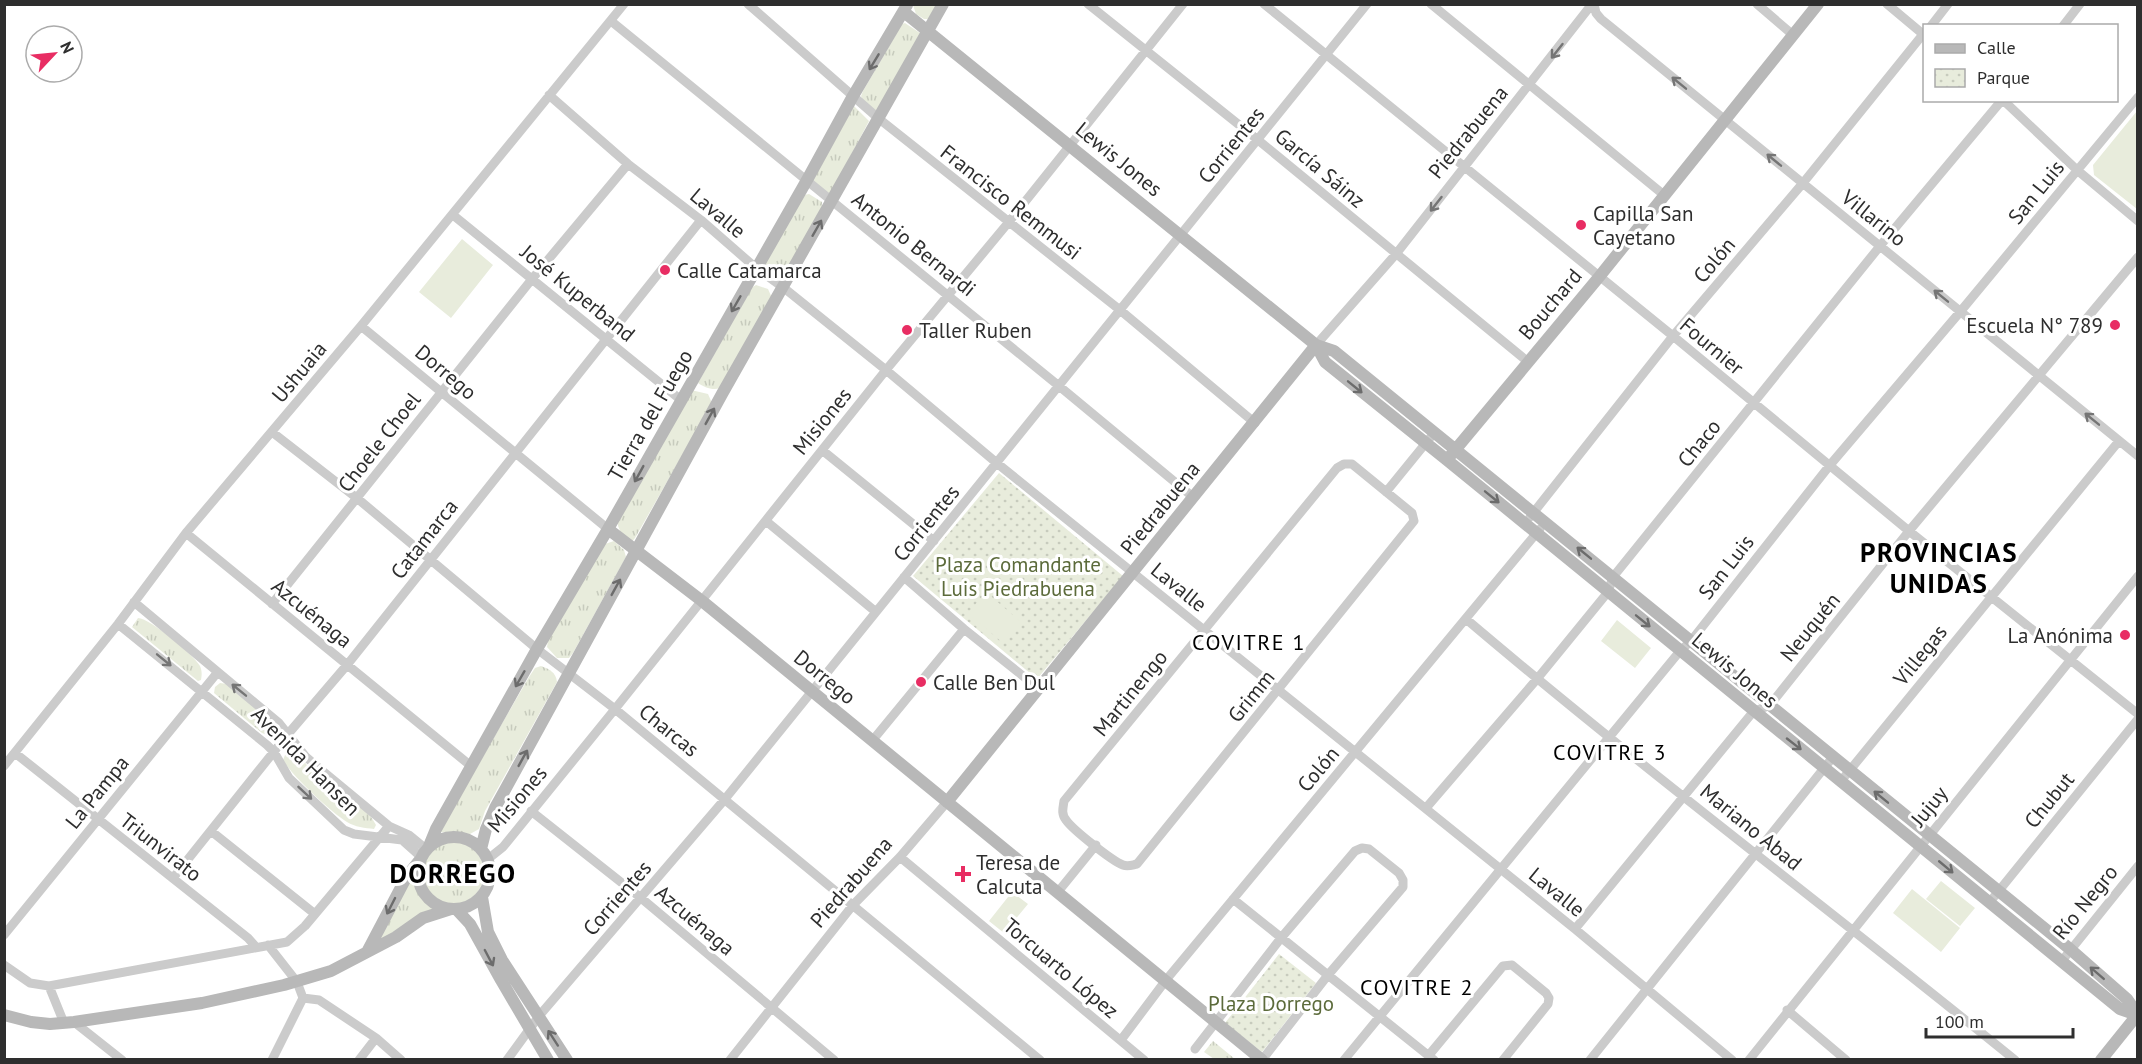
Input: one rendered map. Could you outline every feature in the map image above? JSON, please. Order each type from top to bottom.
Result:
[{"type":"street","name":"Ushuaia","points":[[4,766],[118,624],[186,533],[453,215],[624,4]]},
{"type":"street","name":"Francisco Remmusi","points":[[748,4],[878,118],[1120,310],[1255,423]]},
{"type":"street","points":[[4,1015],[31,1022],[69,1023],[202,1003],[297,982],[331,971],[367,954],[423,918],[466,908],[482,897],[490,879],[485,854],[486,829],[495,808],[716,405],[833,202],[943,4]]},
{"type":"street","name":"García Sáinz","points":[[1088,4],[1527,361]]},
{"type":"street","name":"Misiones","points":[[485,854],[503,846],[1183,4]]},
{"type":"street","name":"Fournier","points":[[1264,4],[1909,531],[2138,714]]},
{"type":"street","name":"Corrientes","points":[[507,1059],[539,1016],[725,799],[998,464],[1367,4]]},
{"type":"street","points":[[1431,4],[1664,195]]},
{"type":"street","name":"Piedrabuena","points":[[730,1059],[853,905],[900,857],[947,802],[1316,345],[1396,254],[1593,4]]},
{"type":"street","name":"Villarino","points":[[1593,4],[1601,19],[2138,456]]},
{"type":"street","points":[[1757,4],[1792,35]]},
{"type":"street","name":"Bouchard","points":[[1447,460],[1599,277],[1818,4]]},
{"type":"street","points":[[1887,4],[1923,33]]},
{"type":"street","points":[[1933,24],[1948,4]]},
{"type":"street","points":[[2065,24],[2080,4]]},
{"type":"street","name":"Tierra del Fuego","points":[[367,954],[407,876],[424,853],[537,649],[807,180],[902,7]]},
{"type":"street","name":"Lewis Jones","points":[[902,7],[1316,345],[1334,351],[1770,705],[1833,757],[1845,776],[1920,846],[2120,1009],[2137,1015]]},
{"type":"street","name":"Antonio Bernardi","points":[[610,21],[1059,386],[1193,498]]},
{"type":"street","name":"Colón","points":[[1525,524],[1673,336],[1803,183],[1923,35]]},
{"type":"street","name":"Lavalle","points":[[549,96],[628,164],[701,220],[756,268],[886,370],[998,464],[1426,808],[1732,1059]]},
{"type":"street","name":"San Luis","points":[[1344,1059],[1680,651],[1691,641],[1830,465],[2138,97]]},
{"type":"street","name":"Chaco","points":[[1426,808],[1608,592],[1613,577],[1880,246],[2001,102]]},
{"type":"street","points":[[2005,102],[2077,170],[2138,221]]},
{"type":"street","name":"Choele Choel","points":[[272,604],[532,279],[628,164]]},
{"type":"street","name":"José Kuperband","points":[[453,215],[681,400]]},
{"type":"street","name":"Catamarca","points":[[172,878],[347,665],[701,220]]},
{"type":"street","name":"Neuquén","points":[[1575,929],[1753,712],[1770,705],[1909,531],[2138,257]]},
{"type":"street","name":"Dorrego","points":[[361,326],[1262,1059]]},
{"type":"street","name":"Lewis Jones","points":[[1316,345],[1325,362],[1753,712],[1824,768],[1845,776],[1929,835],[2127,999],[2137,1015]]},
{"type":"street","name":"Charcas","points":[[272,432],[431,558],[537,649],[615,709],[1040,1059]]},
{"type":"street","points":[[1386,492],[1434,433]]},
{"type":"street","name":"Villegas","points":[[1845,776],[2119,441]]},
{"type":"street","points":[[822,450],[934,541]]},
{"type":"street","name":"Martinengo","points":[[1096,845],[1065,819],[1062,811],[1064,801],[1338,468],[1344,464],[1352,464],[1386,492]]},
{"type":"street","name":"Grimm","points":[[1096,845],[1122,865],[1137,864],[1414,521],[1412,513],[1386,492]]},
{"type":"street","points":[[766,521],[876,612]]},
{"type":"street","name":"Colón","points":[[1120,1040],[1166,980],[1544,522]]},
{"type":"street","name":"Azcuénaga","points":[[186,533],[471,766]]},
{"type":"street","name":"Jujuy","points":[[1749,1059],[2138,576]]},
{"type":"street","points":[[904,577],[1038,688]]},
{"type":"street","name":"Avenida Hansen","points":[[134,602],[279,723],[306,757],[389,826],[409,835],[424,853]]},
{"type":"street","name":"Mariano Abad","points":[[1466,619],[1755,855],[1853,928],[2016,1059]]},
{"type":"street","name":"Avenida Hansen","points":[[118,624],[274,752],[289,778],[344,830],[354,834],[402,840],[424,853]]},
{"type":"street","points":[[872,741],[964,629]]},
{"type":"street","name":"La Pampa","points":[[4,934],[218,673]]},
{"type":"street","name":"Chubut","points":[[1989,903],[2138,720]]},
{"type":"street","name":"Triunvirato","points":[[15,753],[248,938],[256,947]]},
{"type":"street","points":[[1590,1059],[1648,990],[1833,757]]},
{"type":"street","name":"Azcuénaga","points":[[531,811],[641,898],[834,1059]]},
{"type":"street","points":[[4,965],[30,983],[49,986],[287,942],[315,914],[389,826]]},
{"type":"street","points":[[210,831],[315,914]]},
{"type":"street","points":[[485,854],[465,838],[446,837],[424,853],[418,872],[419,882],[430,901],[440,907],[454,909],[470,924],[548,1059]]},
{"type":"street","points":[[1058,893],[1096,845]]},
{"type":"street","points":[[1195,1049],[1281,938],[1355,850],[1369,849],[1399,873],[1403,880],[1403,887],[1328,975],[1262,1059]]},
{"type":"street","name":"Torcuarto López","points":[[900,857],[1144,1059]]},
{"type":"street","name":"Río Negro","points":[[2061,962],[2138,866]]},
{"type":"street","points":[[482,897],[488,932],[502,960],[567,1059]]},
{"type":"street","points":[[1233,899],[1432,1057],[1503,966],[1512,965],[1550,998],[1548,1004],[1503,1059]]},
{"type":"street","points":[[268,945],[297,982],[303,998],[272,1059]]},
{"type":"street","points":[[49,986],[69,1023],[122,1059]]},
{"type":"street","points":[[303,998],[319,1000],[376,1038],[401,1059]]},
{"type":"street","points":[[1787,1010],[1846,1059]]},
{"type":"street","points":[[2101,1059],[2137,1015]]},
{"type":"street","points":[[359,1059],[376,1038]]},
{"type":"green space","points":[[913,5],[938,5],[928,19],[924,19],[916,14]]},
{"type":"green space","points":[[905,23],[920,33],[920,36],[877,111],[865,106],[861,96],[902,24]]},
{"type":"green space","points":[[854,106],[869,121],[830,195],[814,187],[813,179]]},
{"type":"green space","points":[[2137,111],[2137,209],[2094,175],[2093,165]]},
{"type":"green space","points":[[809,194],[822,202],[822,208],[782,279],[778,282],[764,269],[765,262],[804,195]]},
{"type":"green space","points":[[462,239],[493,265],[451,318],[419,292]]},
{"type":"green space","points":[[756,285],[768,289],[772,298],[720,388],[712,389],[698,383],[751,288]]},
{"type":"green space","points":[[691,390],[708,394],[712,403],[631,543],[624,540],[618,526],[618,519]]},
{"type":"green space","name":"Plaza Comandante Luis Piedrabuena","points":[[999,473],[1123,576],[1037,679],[913,576]]},
{"type":"green space","points":[[614,541],[624,550],[626,557],[573,653],[569,658],[557,658],[547,647],[548,641],[602,545]]},
{"type":"green space","points":[[986,592],[1021,622],[1003,643],[968,613]]},
{"type":"green space","points":[[138,618],[161,630],[189,654],[200,666],[201,680],[198,681],[132,627]]},
{"type":"green space","points":[[1617,620],[1651,648],[1635,668],[1601,641]]},
{"type":"green space","points":[[541,666],[554,673],[557,682],[485,811],[479,829],[470,834],[439,832],[529,677],[535,668]]},
{"type":"green space","points":[[220,683],[227,684],[275,724],[277,730],[275,734],[269,736],[262,733],[214,693],[215,687]]},
{"type":"green space","points":[[285,755],[301,759],[319,778],[356,802],[371,817],[376,825],[374,829],[350,824],[332,811],[287,767],[283,760]]},
{"type":"green space","points":[[453,842],[465,844],[475,851],[482,861],[484,873],[482,885],[475,895],[465,902],[453,904],[441,902],[431,895],[424,885],[422,873],[424,861],[431,851],[441,844]]},
{"type":"green space","points":[[415,872],[426,899],[439,910],[370,948]]},
{"type":"green space","points":[[1941,881],[1975,908],[1960,926],[1926,899]]},
{"type":"green space","points":[[1912,889],[1960,928],[1941,952],[1893,913]]},
{"type":"green space","points":[[1012,892],[1028,904],[1004,933],[989,921]]},
{"type":"green space","name":"Plaza Dorrego","points":[[1279,954],[1316,983],[1262,1052],[1225,1023]]},
{"type":"green space","points":[[1213,1041],[1235,1059],[1214,1059],[1204,1052]]},
{"type":"place","name":"Capilla San Cayetano","points":[[1581,225]]},
{"type":"place","name":"Calle Catamarca","points":[[665,270]]},
{"type":"place","name":"Escuela N° 789","points":[[2115,325]]},
{"type":"place","name":"Taller Ruben","points":[[907,330]]},
{"type":"place","name":"La Anónima","points":[[2125,635]]},
{"type":"place","name":"Calle Ben Dul","points":[[921,682]]},
{"type":"place","name":"Teresa de Calcuta","points":[[963,874]]},
{"type":"district","name":"PROVINCIAS UNIDAS","points":[[1939,568]]},
{"type":"district","name":"COVITRE 1","points":[[1249,642]]},
{"type":"district","name":"COVITRE 3","points":[[1610,752]]},
{"type":"district","name":"DORREGO","points":[[453,873]]},
{"type":"district","name":"COVITRE 2","points":[[1417,987]]}]
